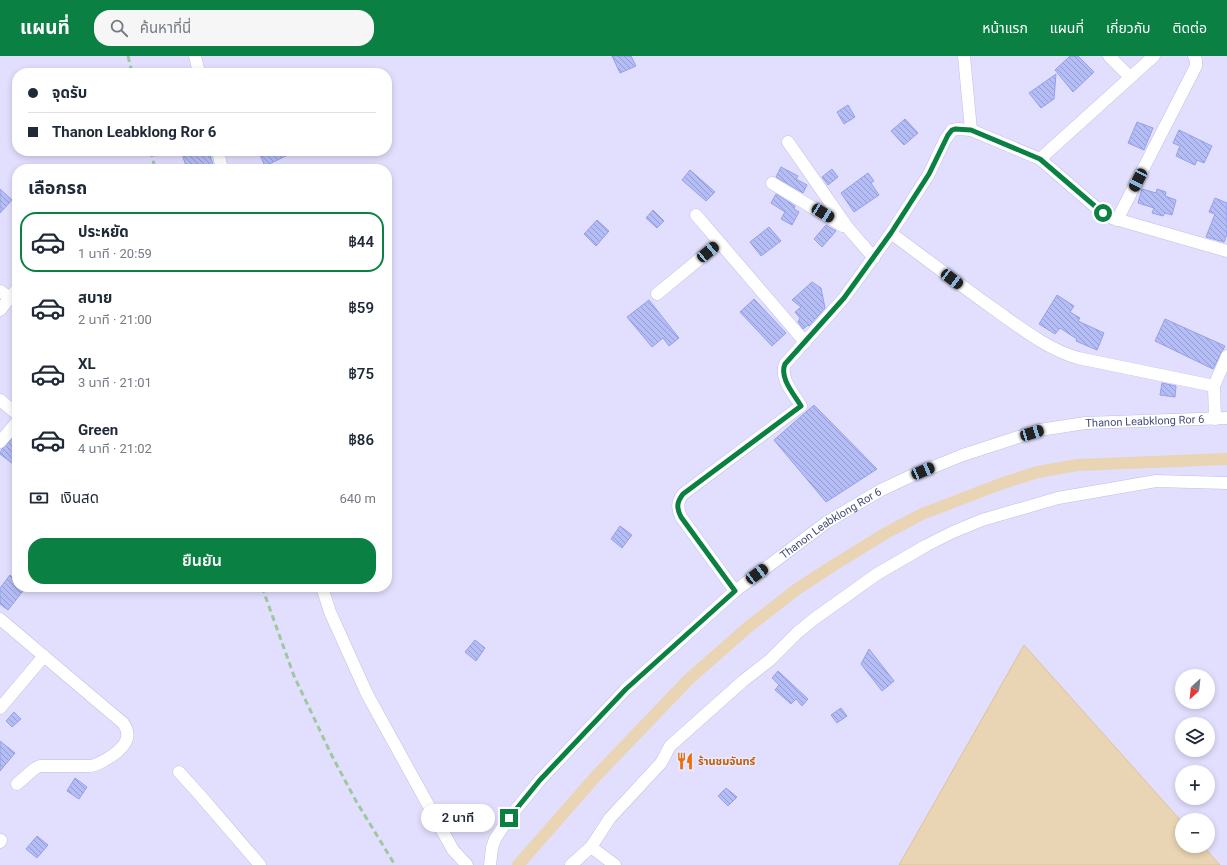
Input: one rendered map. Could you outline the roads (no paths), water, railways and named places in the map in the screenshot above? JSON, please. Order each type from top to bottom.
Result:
[{"type":"street","points":[[195,56],[198,68]]},
{"type":"street","points":[[964,56],[971,130]]},
{"type":"street","points":[[1109,56],[1130,77]]},
{"type":"street","points":[[1040,159],[1154,56]]},
{"type":"street","points":[[1117,220],[1196,66],[1194,56]]},
{"type":"street","points":[[735,591],[681,517],[677,505],[679,499],[683,494],[801,406],[783,372],[787,361],[844,298],[874,258],[929,174],[948,135],[952,130],[971,130],[1040,159],[1107,216],[1227,251]]},
{"type":"street","points":[[788,142],[848,228],[874,258]]},
{"type":"street","points":[[772,183],[848,228]]},
{"type":"street","points":[[696,215],[805,342]]},
{"type":"street","points":[[891,233],[1002,314],[1057,351],[1078,358],[1214,386]]},
{"type":"street","points":[[657,294],[719,243]]},
{"type":"street","points":[[0,291],[12,294]]},
{"type":"street","points":[[0,310],[12,295]]},
{"type":"street","points":[[1221,418],[1214,386],[1227,356]]},
{"type":"street","points":[[0,400],[12,410]]},
{"type":"street","name":"Thanon Leabklong Ror 6","points":[[490,865],[492,848],[497,834],[509,818],[540,780],[626,689],[735,591],[821,526],[853,506],[911,476],[963,456],[1040,430],[1085,423],[1221,418]]},
{"type":"street","points":[[0,442],[12,428]]},
{"type":"street","points":[[572,865],[591,847],[610,818],[661,763],[670,746],[743,681],[766,664],[798,632],[814,619],[878,574],[927,545],[982,520],[1058,498],[1156,481],[1227,483]]},
{"type":"street","points":[[324,592],[330,612],[367,694],[453,850],[467,865]]},
{"type":"street","points":[[0,619],[123,723],[126,729],[126,738],[121,749],[96,765],[40,766],[34,769],[17,784]]},
{"type":"street","points":[[0,708],[44,656]]},
{"type":"street","points":[[178,772],[194,788],[260,865]]},
{"type":"street","points":[[591,847],[615,865]]},
{"type":"waterway","points":[[518,865],[597,775],[689,679],[747,628],[797,589],[886,533],[922,514],[1003,483],[1038,472],[1077,465],[1227,459]]},
{"type":"railway","points":[[128,56],[131,68]]},
{"type":"railway","points":[[152,156],[154,164]]},
{"type":"railway","points":[[264,592],[294,676],[332,756],[356,801],[395,865]]},
{"type":"place","name":"ร้านชมจันทร์","points":[[685,761]]}]
